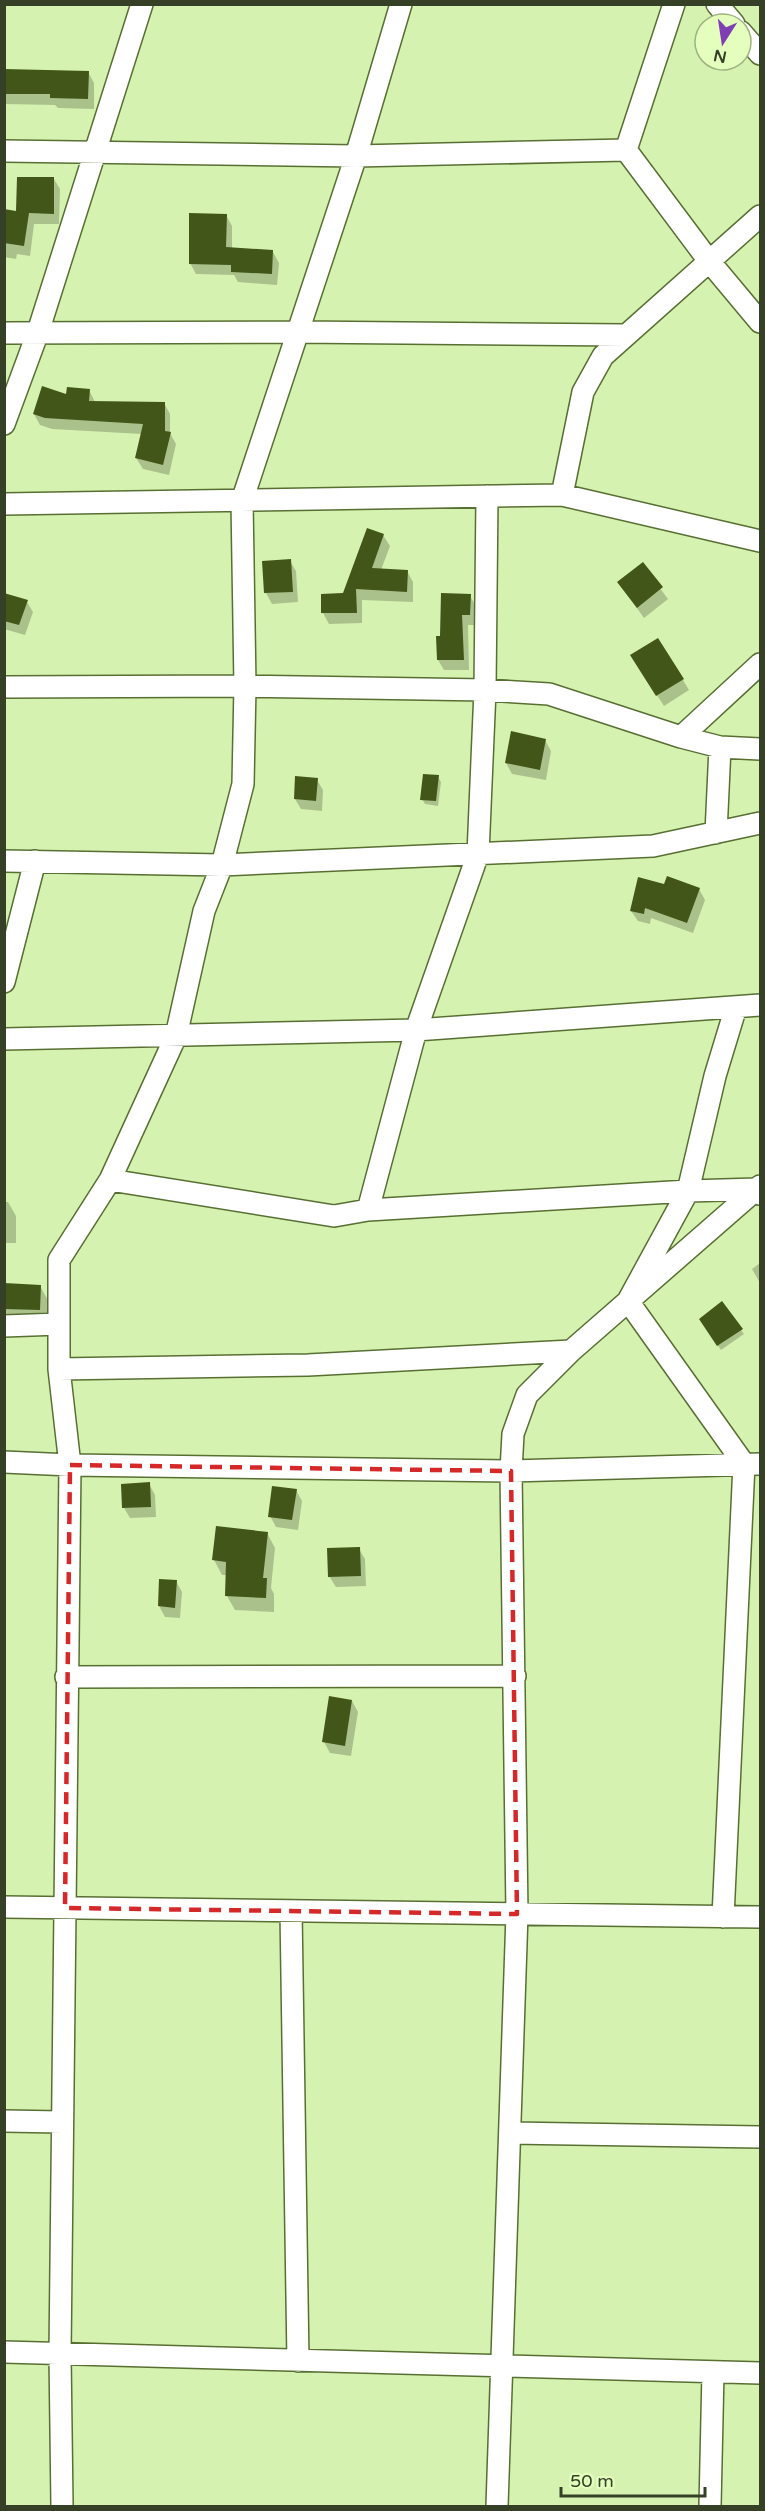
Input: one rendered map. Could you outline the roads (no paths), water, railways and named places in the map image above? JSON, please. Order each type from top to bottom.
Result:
[{"type":"street","points":[[4,424],[38,332],[142,4]]},
{"type":"street","points":[[62,2506],[60,2354],[69,1465],[59,1369],[59,1260],[110,1180],[176,1036],[204,910],[222,865],[243,784],[245,686],[242,501],[356,156],[401,4]]},
{"type":"street","points":[[626,150],[674,4]]},
{"type":"street","points":[[4,151],[356,156],[626,150]]},
{"type":"street","points":[[626,150],[709,261],[760,322]]},
{"type":"street","points":[[562,495],[583,392],[603,356],[760,216]]},
{"type":"street","points":[[4,333],[298,332],[626,335]]},
{"type":"street","points":[[4,504],[562,495],[760,541]]},
{"type":"street","points":[[368,1210],[416,1030],[478,854],[485,690],[487,496]]},
{"type":"street","points":[[681,737],[760,664]]},
{"type":"street","points":[[4,687],[245,686],[485,690],[549,694],[681,737],[720,747],[760,749]]},
{"type":"street","points":[[716,833],[720,747]]},
{"type":"street","points":[[4,861],[222,865],[653,846],[760,823]]},
{"type":"street","points":[[4,982],[35,861]]},
{"type":"street","points":[[4,1039],[416,1030],[760,1005]]},
{"type":"street","points":[[628,1301],[688,1191],[715,1076],[736,1007]]},
{"type":"street","points":[[110,1180],[334,1216],[368,1210],[688,1191],[759,1190]]},
{"type":"street","points":[[497,2506],[517,1914],[513,1434],[528,1395],[571,1351],[759,1190]]},
{"type":"street","points":[[628,1301],[752,1464],[723,1917]]},
{"type":"street","points":[[4,1326],[59,1324]]},
{"type":"street","points":[[59,1369],[308,1365],[571,1351]]},
{"type":"street","points":[[4,1462],[69,1465],[512,1471],[752,1464]]},
{"type":"street","points":[[66,1677],[515,1676]]},
{"type":"street","points":[[4,1908],[760,1917]]},
{"type":"street","points":[[291,1911],[298,2361]]},
{"type":"street","points":[[4,2121],[62,2122]]},
{"type":"street","points":[[510,2133],[760,2137]]},
{"type":"street","points":[[4,2352],[760,2373]]},
{"type":"street","points":[[710,2506],[713,2372]]}]
